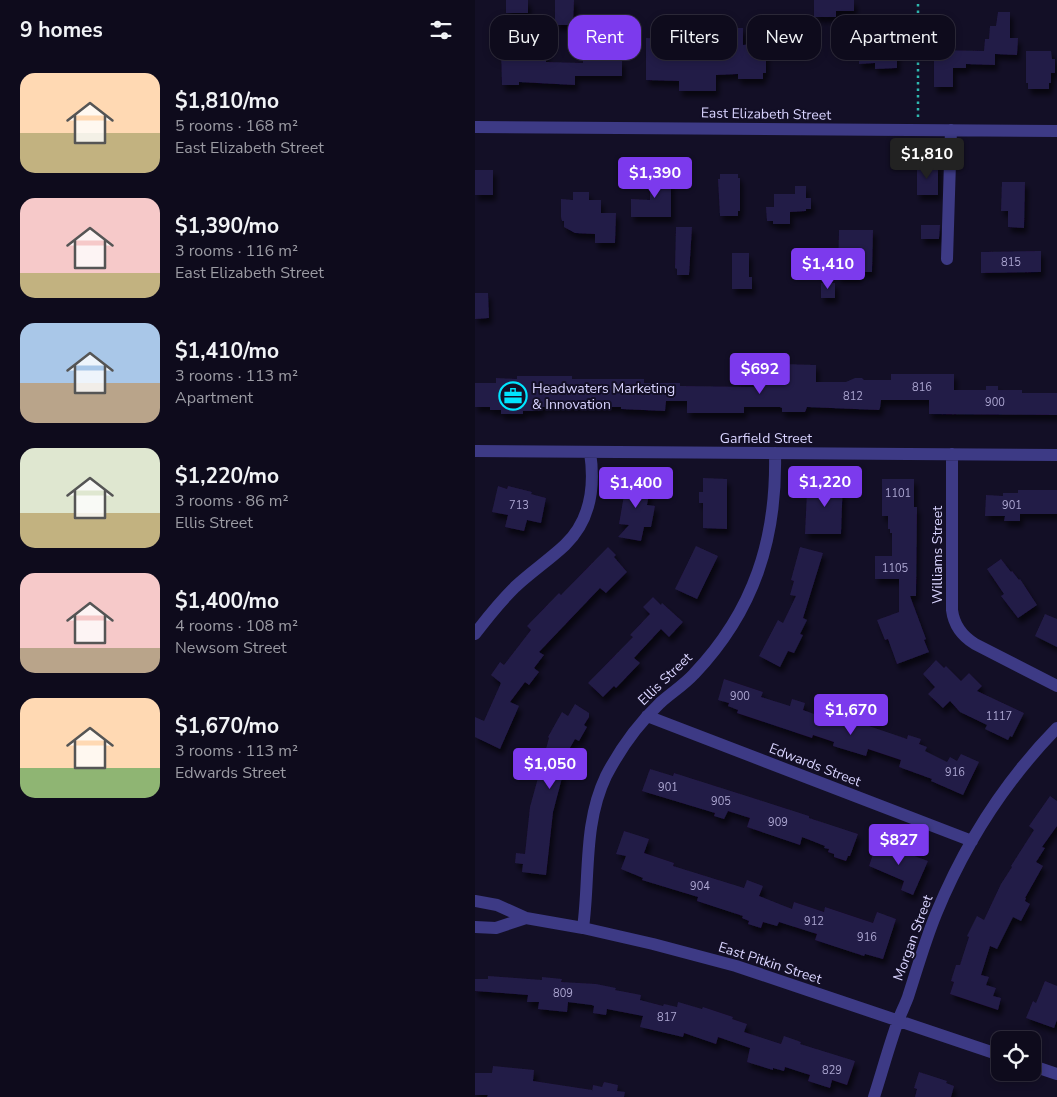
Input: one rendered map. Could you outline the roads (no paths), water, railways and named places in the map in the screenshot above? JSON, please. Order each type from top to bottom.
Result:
[{"type":"street","name":"East Elizabeth Street","points":[[475,127],[1057,131]]},
{"type":"street","points":[[947,259],[951,130]]},
{"type":"street","name":"Garfield Street","points":[[475,451],[1057,455]]},
{"type":"street","points":[[475,634],[493,610],[514,588],[567,543],[577,530],[589,506],[592,486],[590,452]]},
{"type":"street","name":"Ellis Street","points":[[583,928],[587,899],[588,847],[593,809],[606,777],[629,738],[647,716],[693,675],[713,653],[730,629],[749,594],[760,567],[769,534],[773,509],[775,453]]},
{"type":"street","name":"Williams Street","points":[[952,454],[953,619],[961,634],[975,644],[1057,686]]},
{"type":"street","name":"Edwards Street","points":[[647,716],[973,841]]},
{"type":"street","name":"Morgan Street","points":[[874,1097],[921,955],[936,914],[954,875],[999,800],[1025,764],[1057,728]]},
{"type":"street","name":"East Pitkin Street","points":[[475,902],[497,906],[526,918],[583,928],[653,944],[736,966],[991,1052]]},
{"type":"street","name":"East Pitkin Street","points":[[475,927],[495,928],[526,918]]},
{"type":"street","points":[[1041,1069],[1057,1074]]},
{"type":"place","name":"Headwaters Marketing & Innovation","points":[[513,396]]}]
